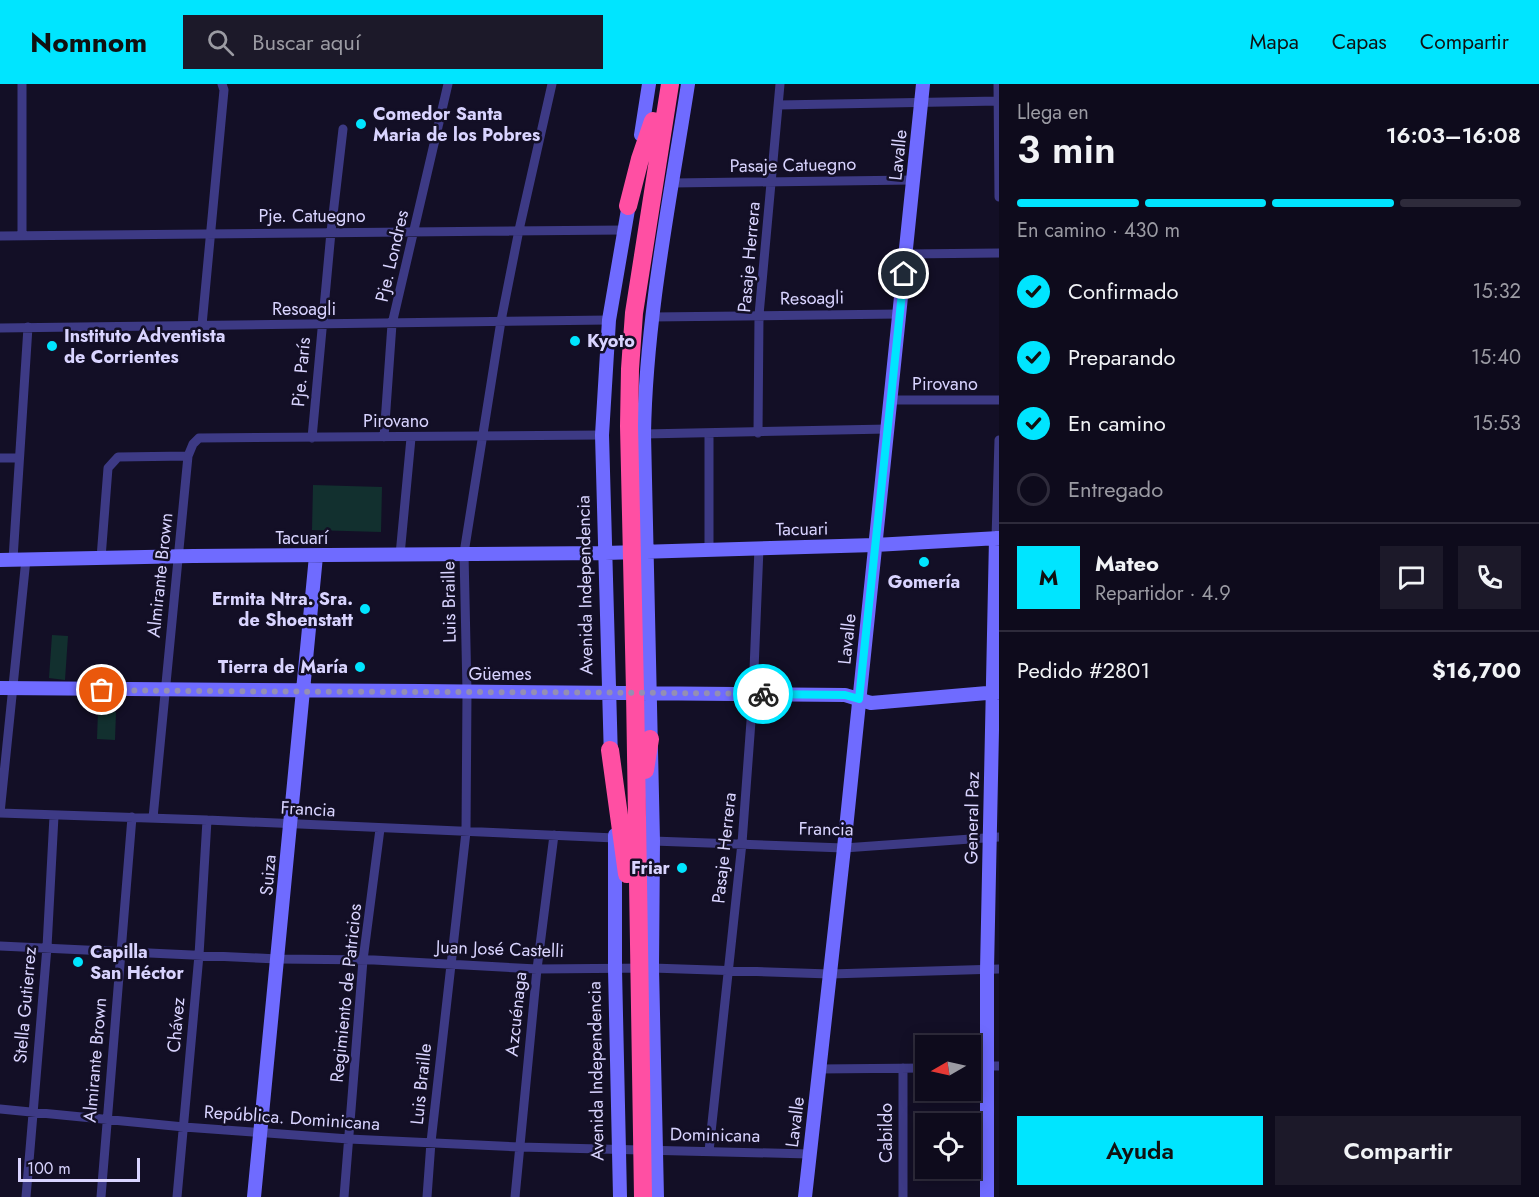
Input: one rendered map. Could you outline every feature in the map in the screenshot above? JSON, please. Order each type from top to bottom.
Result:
[{"type":"highway","name":"Avenida Independencia","points":[[643,1197],[637,1149],[633,969],[627,874],[630,692],[621,429],[624,330],[631,261],[658,84]]},
{"type":"highway","name":"Avenida Independencia","points":[[627,552],[630,357],[634,313],[670,84]]},
{"type":"highway","points":[[628,206],[653,121]]},
{"type":"highway","name":"Avenida Independencia","points":[[630,692],[645,845],[633,969]]},
{"type":"highway","points":[[645,845],[640,797],[650,739]]},
{"type":"highway","points":[[610,750],[627,874]]},
{"type":"highway","name":"Avenida Independencia","points":[[632,1197],[637,1149]]},
{"type":"street","points":[[22,84],[22,236]]},
{"type":"street","points":[[202,325],[224,90],[222,84]]},
{"type":"street","name":"Pje. Londres","points":[[384,438],[393,324],[447,84]]},
{"type":"street","name":"Luis Braille","points":[[427,1197],[431,1142],[466,832],[467,692],[464,553],[501,321],[552,84]]},
{"type":"street","name":"Avenida Independencia","points":[[627,552],[602,435],[609,320],[649,84]]},
{"type":"street","name":"Avenida Independencia","points":[[633,969],[615,838],[610,750],[630,692],[627,552],[644,434],[652,317],[688,84]]},
{"type":"street","name":"Pasaje Herrera","points":[[758,433],[759,315],[780,84]]},
{"type":"street","name":"Lavalle","points":[[806,1197],[923,84]]},
{"type":"street","points":[[998,84],[999,198]]},
{"type":"street","points":[[778,105],[998,101]]},
{"type":"street","name":"Pje. París","points":[[312,438],[343,129]]},
{"type":"street","name":"Pasaje Catuegno","points":[[672,183],[913,180]]},
{"type":"street","name":"Pje. Catuegno","points":[[0,236],[624,230]]},
{"type":"street","points":[[906,254],[999,253]]},
{"type":"street","name":"Resoagli","points":[[652,317],[899,314]]},
{"type":"street","name":"Resoagli","points":[[0,328],[609,320]]},
{"type":"street","points":[[0,813],[28,327]]},
{"type":"street","name":"Pirovano","points":[[891,400],[999,400]]},
{"type":"street","points":[[644,434],[888,429]]},
{"type":"street","points":[[709,433],[709,549]]},
{"type":"street","name":"Pirovano","points":[[192,444],[200,438],[602,435]]},
{"type":"street","points":[[400,555],[411,438]]},
{"type":"street","name":"General Paz","points":[[987,1197],[993,1066],[999,440]]},
{"type":"street","name":"Almirante Brown","points":[[153,818],[188,456],[192,444]]},
{"type":"street","points":[[100,558],[108,468],[118,457],[188,456]]},
{"type":"street","points":[[0,458],[19,458]]},
{"type":"street","name":"Tacuari","points":[[627,552],[875,545],[998,538]]},
{"type":"street","name":"Pasaje Herrera","points":[[709,1151],[742,843],[753,694],[759,548]]},
{"type":"street","name":"Tacuarí","points":[[13,559],[627,552]]},
{"type":"street","name":"Suiza","points":[[254,1197],[316,556]]},
{"type":"street","name":"Güemes","points":[[7,688],[845,695],[871,703],[996,693]]},
{"type":"street","name":"Avenida Independencia","points":[[630,692],[650,739]]},
{"type":"street","name":"Francia","points":[[0,813],[615,838]]},
{"type":"street","name":"Stella Gutierrez","points":[[26,1197],[31,1113],[47,947],[54,816]]},
{"type":"street","name":"Almirante Brown","points":[[101,1197],[132,817]]},
{"type":"street","name":"Chávez","points":[[177,1197],[199,956],[207,820]]},
{"type":"street","name":"Regimiento de Patricios","points":[[344,1197],[363,960],[380,828]]},
{"type":"street","name":"Azcuénaga","points":[[515,1197],[537,969],[554,835]]},
{"type":"street","name":"Francia","points":[[645,845],[742,843],[844,848],[994,837]]},
{"type":"street","name":"Juan José Castelli","points":[[0,946],[537,969],[727,970],[830,974],[993,969]]},
{"type":"street","name":"Cabildo","points":[[903,1068],[903,1197]]},
{"type":"street","points":[[819,1069],[915,1068]]},
{"type":"street","name":"República. Dominicana","points":[[0,1109],[184,1127],[349,1139],[519,1148],[637,1149]]},
{"type":"street","name":"Avenida Independencia","points":[[620,1197],[637,1149]]},
{"type":"street","name":"Avenida Independencia","points":[[637,1149],[657,1197]]},
{"type":"street","name":"Dominicana","points":[[637,1149],[809,1154]]},
{"type":"green space","points":[[313,485],[382,487],[381,532],[312,530]]},
{"type":"green space","points":[[52,635],[68,636],[65,680],[49,678]]},
{"type":"green space","points":[[98,711],[116,712],[115,740],[97,739]]},
{"type":"way so far","points":[[102,690],[635,691],[763,694]]},
{"type":"place","name":"Comedor Santa Maria de los Pobres","points":[[361,124]]},
{"type":"place","name":"Kyoto","points":[[575,341]]},
{"type":"place","name":"Instituto Adventista de Corrientes","points":[[52,346]]},
{"type":"place","name":"Gomería","points":[[924,562]]},
{"type":"place","name":"Ermita Ntra. Sra. de Shoenstatt","points":[[365,609]]},
{"type":"place","name":"Tierra de María","points":[[360,667]]},
{"type":"place","name":"Friar","points":[[682,868]]},
{"type":"place","name":"Capilla San Héctor","points":[[78,962]]},
{"type":"route","points":[[763,694],[845,695],[859,699],[904,274]]}]
